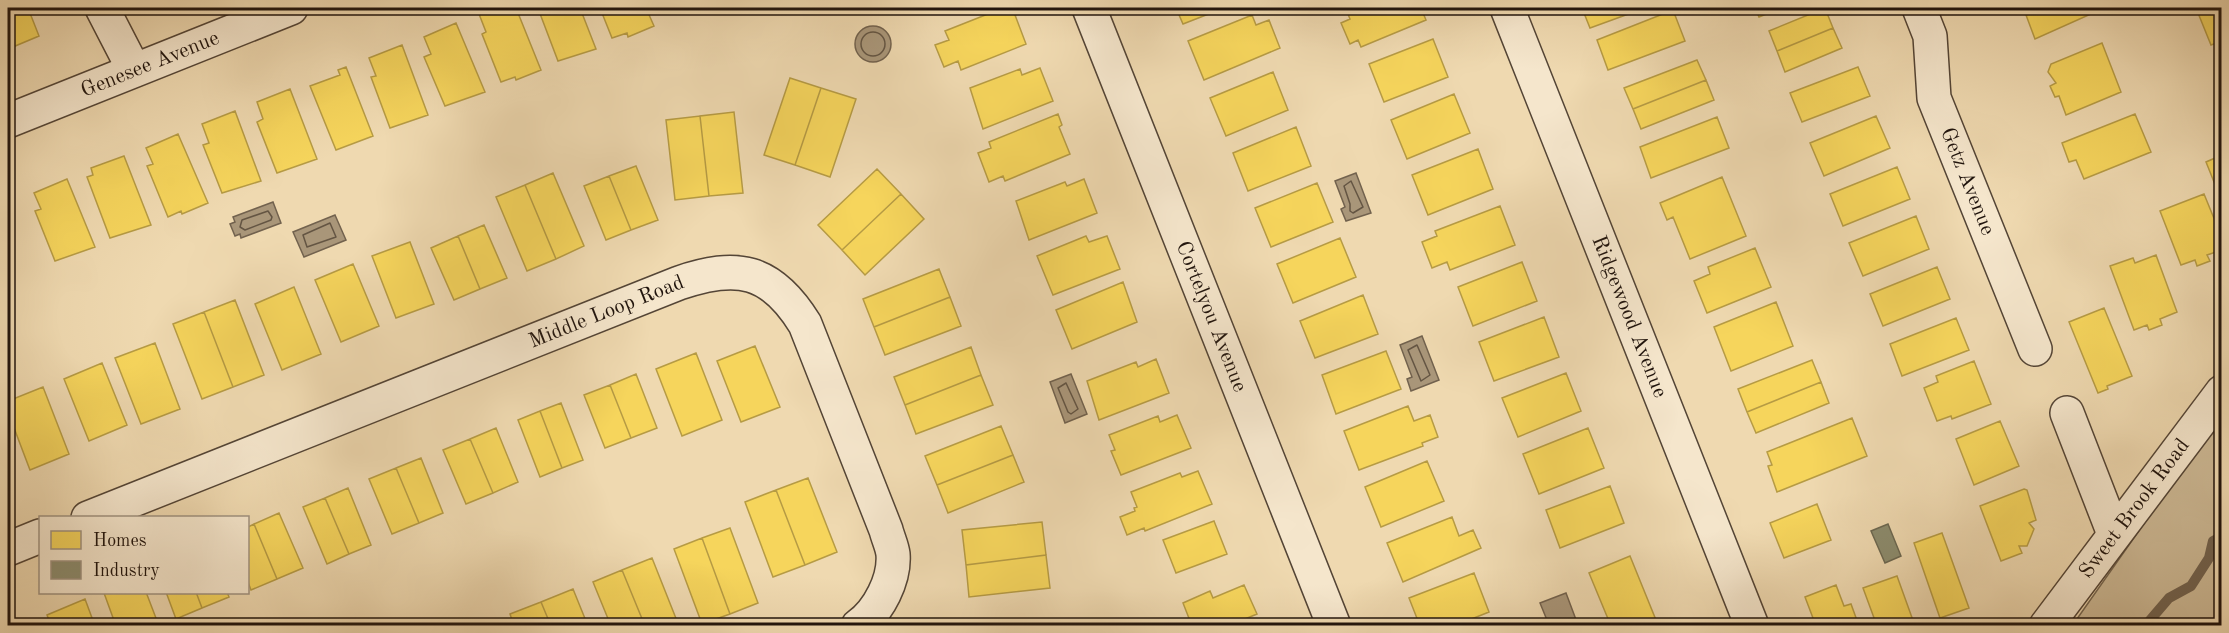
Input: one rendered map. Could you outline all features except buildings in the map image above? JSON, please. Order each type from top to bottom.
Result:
[{"type":"street","points":[[102,8],[134,70]]},
{"type":"street","name":"Genesee Avenue","points":[[8,121],[291,8]]},
{"type":"street","name":"Cortelyou Avenue","points":[[1089,8],[1334,626]]},
{"type":"street","name":"Ridgewood Avenue","points":[[1507,8],[1752,626]]},
{"type":"street","name":"Getz Avenue","points":[[1919,8],[1930,36],[1934,98],[2035,349]]},
{"type":"street","name":"Middle Loop Road","points":[[93,516],[678,283],[704,274],[727,271],[747,272],[770,282],[791,301],[805,324],[886,530],[893,554],[889,582],[879,604],[858,626]]},
{"type":"street","name":"Sweet Brook Road","points":[[2046,626],[2222,392]]},
{"type":"street","points":[[2067,413],[2114,534]]},
{"type":"street","points":[[8,549],[39,536]]},
{"type":"shaded area","points":[[2221,414],[2221,612],[2213,619],[2211,625],[2072,626]]},
{"type":"water","points":[[873,26],[886,31],[891,44],[886,57],[873,62],[860,57],[855,44],[860,31]]},
{"type":"water","points":[[1356,173],[1371,213],[1346,221],[1341,209],[1345,207],[1335,181]]},
{"type":"water","points":[[273,202],[281,223],[241,238],[240,234],[235,236],[230,224],[235,222],[233,217]]},
{"type":"water","points":[[335,215],[346,240],[304,257],[293,232]]},
{"type":"water","points":[[1422,336],[1439,380],[1411,391],[1407,379],[1412,377],[1400,345]]},
{"type":"water","points":[[1071,374],[1087,414],[1065,423],[1050,382]]},
{"type":"water","points":[[1566,593],[1578,625],[1549,625],[1540,603]]},
{"type":"waterway","points":[[2145,626],[2169,598],[2191,586],[2209,558],[2213,541],[2222,536]]}]
